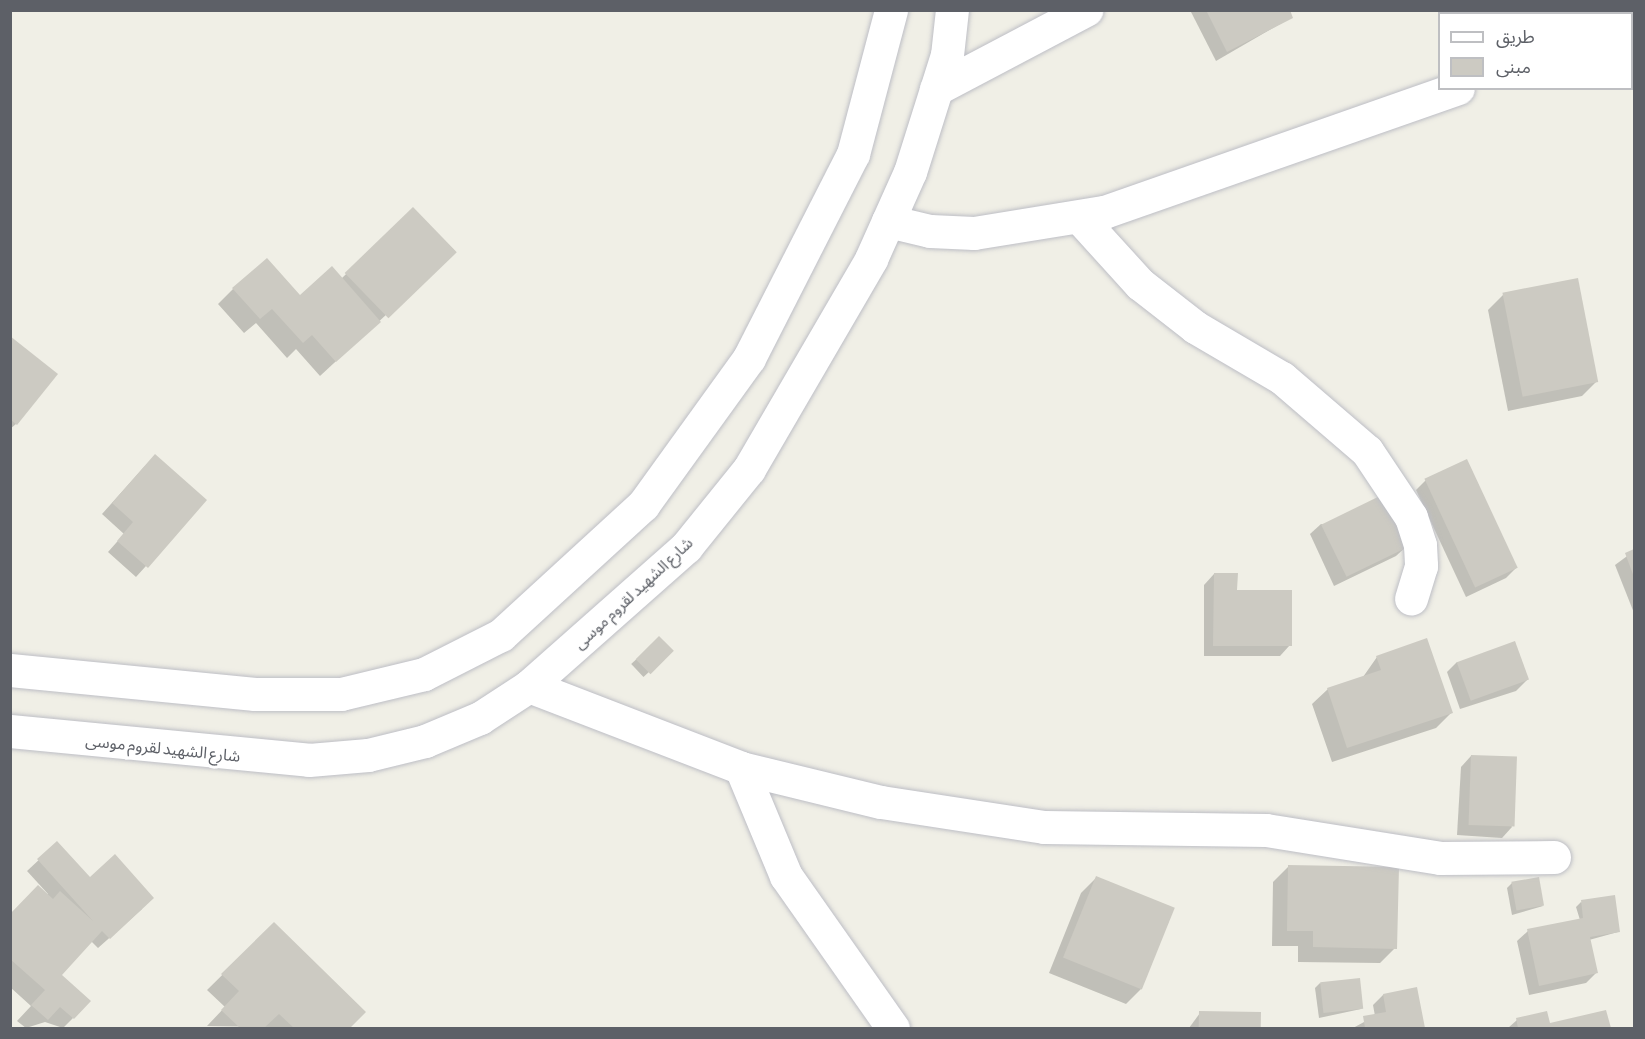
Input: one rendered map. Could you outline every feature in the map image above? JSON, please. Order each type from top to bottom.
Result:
[{"type":"street","points":[[10,670],[255,694],[341,694],[424,674],[501,635],[643,505],[749,358],[854,153],[891,10]]},
{"type":"street","name":"شارع الشهيد لقروم موسى","points":[[10,731],[309,760],[368,755],[425,741],[480,718],[529,686],[686,547],[749,469],[888,221],[936,89],[952,10]]},
{"type":"street","points":[[936,89],[1086,10]]},
{"type":"street","points":[[888,221],[930,231],[974,233],[1079,217],[1227,172],[1452,90]]},
{"type":"street","points":[[1079,217],[1140,284],[1195,327],[1282,378],[1367,450],[1411,517],[1420,545],[1421,566],[1411,598]]},
{"type":"street","points":[[529,686],[741,768],[881,802],[1044,827],[1266,830],[1440,858],[1554,857]]},
{"type":"street","points":[[741,768],[786,876],[893,1029]]},
{"type":"building","points":[[1206,10],[1290,10],[1293,18],[1227,52]]},
{"type":"building","points":[[413,207],[457,252],[388,318],[345,273]]},
{"type":"building","points":[[267,258],[300,295],[332,266],[381,322],[336,362],[312,335],[303,343],[272,309],[260,319],[232,288]]},
{"type":"building","points":[[1578,278],[1598,382],[1523,397],[1502,293]]},
{"type":"building","points":[[10,336],[58,374],[17,425],[10,419]]},
{"type":"building","points":[[155,454],[207,500],[148,568],[117,541],[133,522],[112,503]]},
{"type":"building","points":[[1467,459],[1518,568],[1475,588],[1424,479]]},
{"type":"building","points":[[1384,494],[1409,546],[1347,577],[1321,525]]},
{"type":"building","points":[[1634,549],[1634,577],[1625,553]]},
{"type":"building","points":[[1214,573],[1238,573],[1237,590],[1292,590],[1292,646],[1213,646]]},
{"type":"building","points":[[659,636],[674,651],[651,674],[636,659]]},
{"type":"building","points":[[1427,638],[1453,713],[1347,748],[1327,688],[1381,670],[1376,656]]},
{"type":"building","points":[[1515,641],[1529,680],[1471,701],[1457,662]]},
{"type":"building","points":[[1471,755],[1517,757],[1515,827],[1469,825]]},
{"type":"building","points":[[57,841],[90,877],[115,854],[154,898],[110,939],[102,931],[62,975],[91,1001],[74,1019],[60,1007],[48,1020],[31,1005],[45,990],[10,959],[10,914],[38,885],[53,899],[60,891],[93,921],[37,859]]},
{"type":"building","points":[[1288,865],[1399,867],[1397,949],[1313,947],[1313,931],[1287,931]]},
{"type":"building","points":[[1096,876],[1175,908],[1142,989],[1063,958]]},
{"type":"building","points":[[1539,877],[1544,906],[1516,910],[1511,882]]},
{"type":"building","points":[[1615,895],[1620,932],[1590,937],[1598,973],[1539,986],[1527,929],[1583,918],[1581,900]]},
{"type":"building","points":[[274,922],[366,1012],[350,1028],[294,1028],[279,1014],[264,1028],[240,1028],[221,1010],[239,991],[221,974]]},
{"type":"building","points":[[1360,978],[1363,1009],[1323,1013],[1320,982]]},
{"type":"building","points":[[1417,987],[1425,1028],[1365,1028],[1363,1016],[1386,1012],[1383,994]]},
{"type":"building","points":[[1606,1010],[1611,1028],[1518,1028],[1516,1018],[1547,1011],[1550,1023]]},
{"type":"building","points":[[1199,1011],[1261,1012],[1261,1028],[1199,1028]]}]
